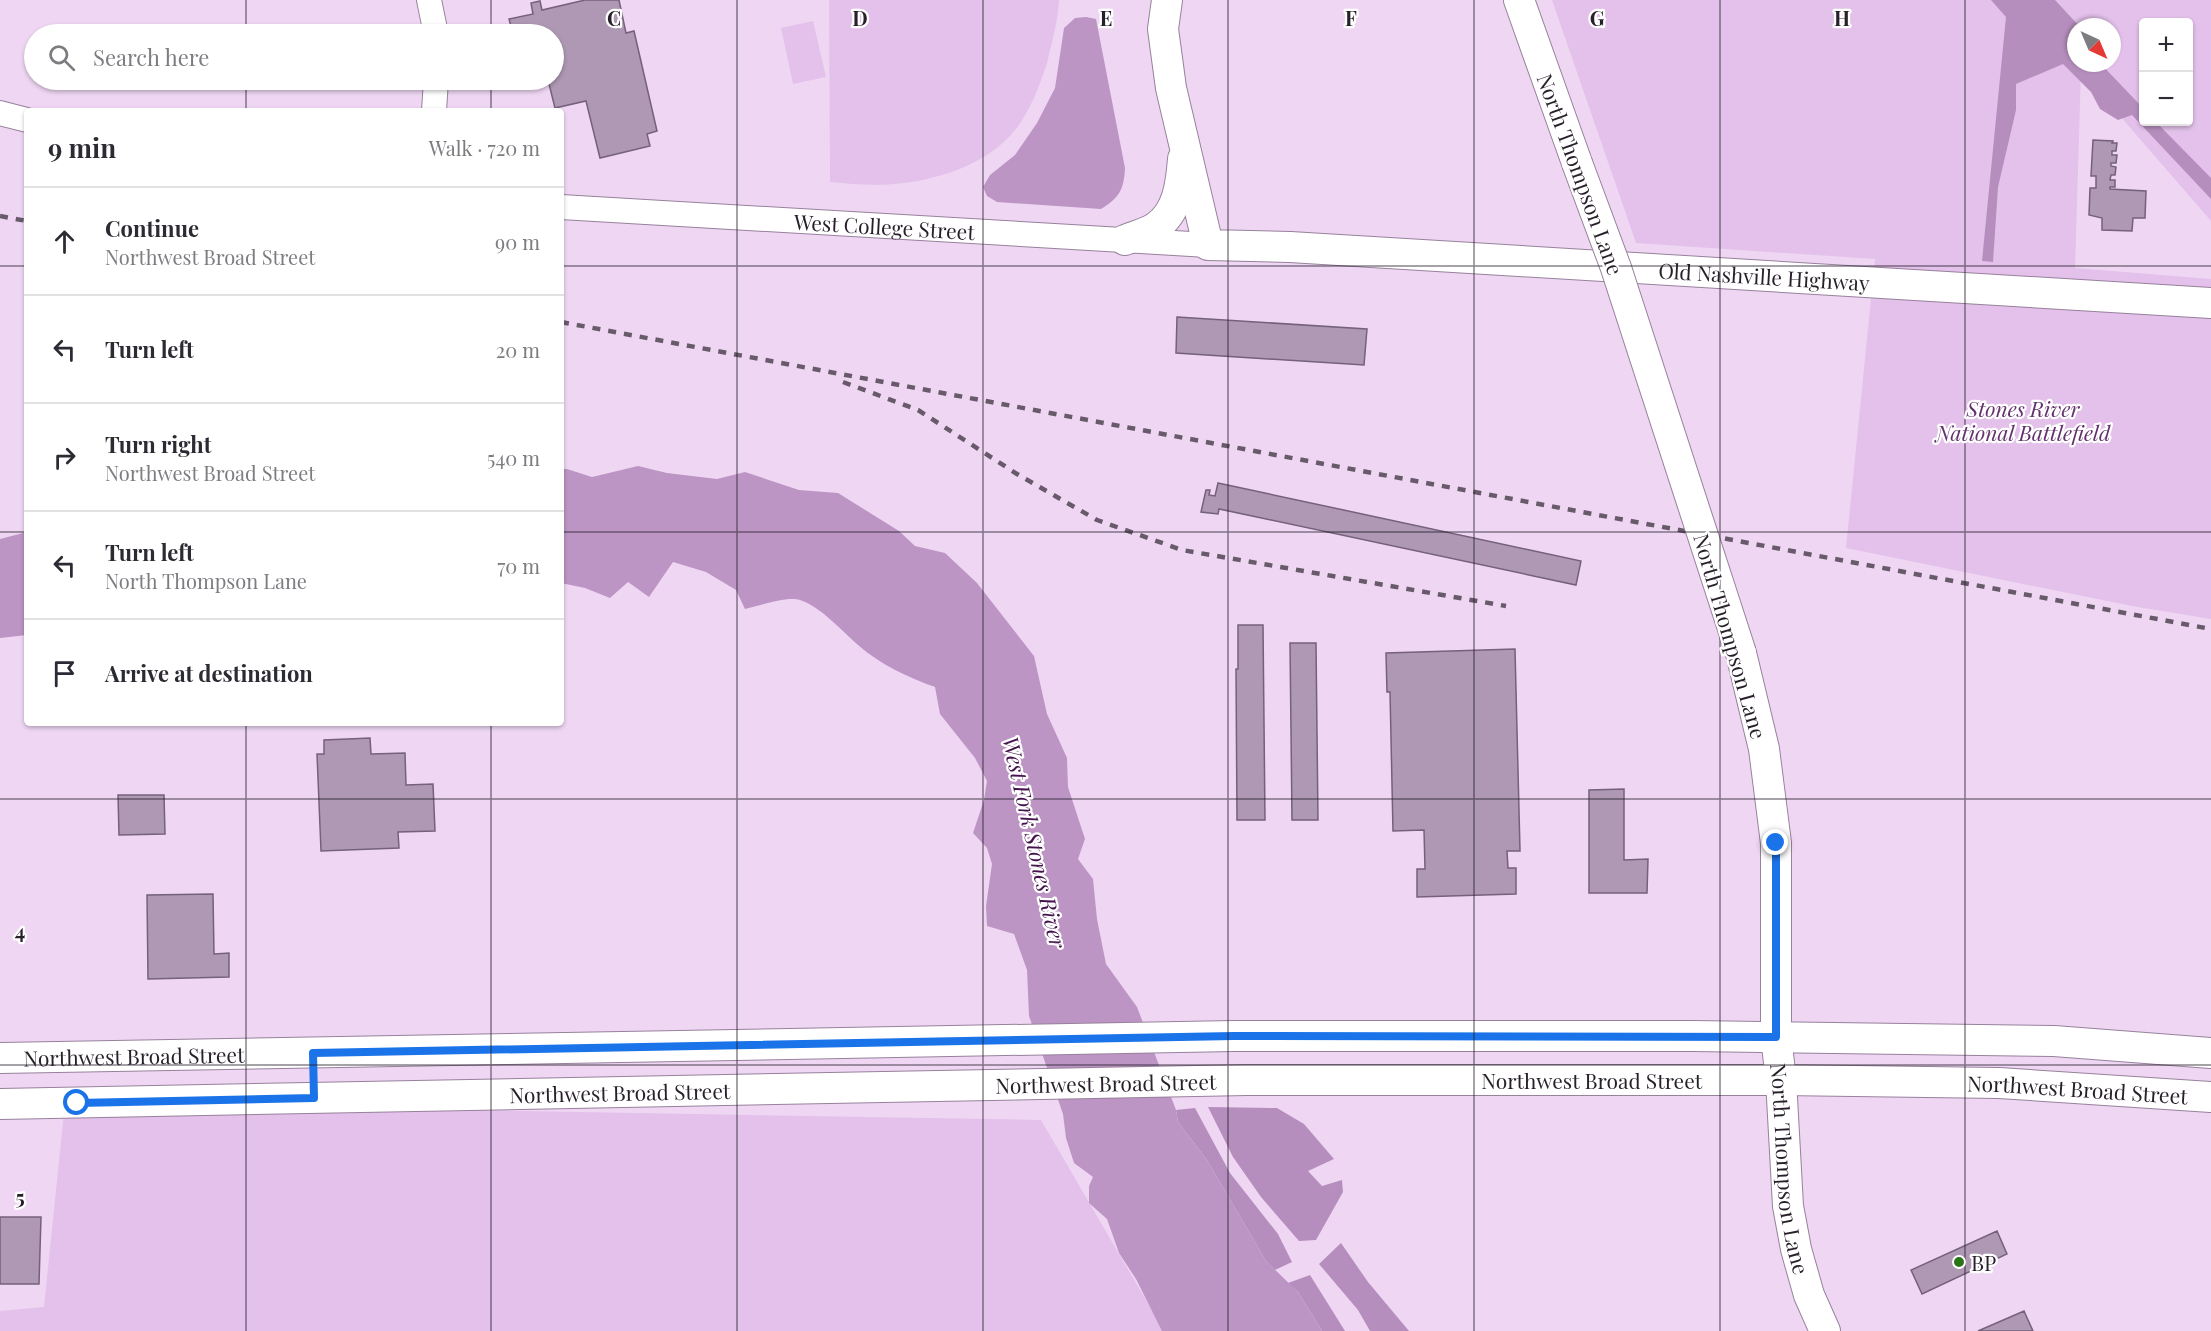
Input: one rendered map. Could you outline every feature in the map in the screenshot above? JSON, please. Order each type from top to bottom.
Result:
[{"type":"main road","points":[[1167,0],[1163,29],[1171,88],[1208,245]]},
{"type":"main road","name":"North Thompson Lane","points":[[1519,0],[1616,268],[1741,653],[1764,749],[1776,843],[1776,1037],[1781,1080],[1788,1206],[1796,1249],[1809,1295],[1825,1331]]},
{"type":"main road","points":[[1125,240],[1155,228],[1168,216],[1180,190],[1185,144]]},
{"type":"main road","name":"Old Nashville Highway","points":[[1208,245],[1290,247],[2211,303]]},
{"type":"main road","name":"Northwest Broad Street","points":[[0,1058],[1234,1036],[1776,1037],[2054,1041],[2211,1053]]},
{"type":"main road","points":[[313,1053],[314,1098]]},
{"type":"main road","points":[[62,1057],[65,1103]]},
{"type":"main road","name":"Northwest Broad Street","points":[[0,1104],[1247,1080],[1781,1080],[2012,1083],[2211,1097]]},
{"type":"street","points":[[429,0],[434,24]]},
{"type":"street","points":[[434,108],[435,90]]},
{"type":"street","points":[[0,113],[24,119]]},
{"type":"street","name":"West College Street","points":[[564,207],[1208,245]]},
{"type":"green space","points":[[829,0],[1059,0],[1047,63],[1040,83],[1021,123],[1007,139],[983,157],[955,171],[924,180],[878,185],[830,182]]},
{"type":"green space","name":"Stones River National Battlefield","points":[[1552,0],[2211,0],[2211,221],[2082,72],[2121,72],[2121,18],[2067,18],[2067,72],[2081,72],[2075,268],[2211,279],[2211,619],[2132,606],[1846,548],[1875,259],[1636,243]]},
{"type":"green space","points":[[813,21],[826,77],[793,84],[781,28]]},
{"type":"green space","points":[[65,1103],[1041,1120],[1164,1331],[0,1331],[0,1311],[44,1307]]},
{"type":"shaded area","points":[[1991,0],[2055,0],[2072,18],[2067,18],[2067,68],[2063,64],[2016,84],[2016,110],[1998,187],[1993,262],[1982,261],[2006,17]]},
{"type":"shaded area","points":[[2071,72],[2109,72],[2139,104],[2139,122],[2132,115],[2118,120],[2100,109],[2091,92]]},
{"type":"shaded area","points":[[2142,126],[2160,126],[2211,178],[2211,199]]},
{"type":"shaded area","points":[[1208,1107],[1277,1108],[1304,1124],[1334,1159],[1308,1171],[1322,1186],[1342,1180],[1343,1192],[1316,1240],[1299,1241],[1261,1197],[1233,1157]]},
{"type":"shaded area","points":[[1195,1108],[1230,1173],[1278,1234],[1292,1262],[1275,1270],[1266,1261],[1207,1160],[1178,1122],[1176,1110]]},
{"type":"shaded area","points":[[1341,1243],[1368,1282],[1409,1331],[1370,1331],[1358,1310],[1319,1264]]},
{"type":"shaded area","points":[[1310,1275],[1345,1331],[1322,1331],[1298,1292],[1288,1283]]},
{"type":"water","points":[[1075,18],[1096,19],[1125,168],[1122,188],[1112,201],[1101,209],[997,202],[987,196],[983,187],[990,175],[1015,155],[1037,123],[1055,88],[1064,28]]},
{"type":"water","name":"West Fork Stones River","points":[[638,466],[667,473],[717,479],[745,472],[799,490],[838,493],[899,531],[915,546],[945,553],[977,583],[1034,656],[1047,714],[1067,758],[1068,787],[1085,839],[1078,859],[1093,879],[1097,919],[1106,964],[1137,1007],[1176,1110],[1178,1122],[1207,1160],[1266,1261],[1298,1292],[1322,1331],[1162,1331],[1136,1279],[1119,1253],[1107,1219],[1089,1203],[1089,1186],[1093,1177],[1074,1163],[1066,1138],[1063,1114],[1029,1016],[1027,970],[1014,934],[987,926],[986,906],[992,864],[987,848],[973,833],[984,800],[987,781],[975,758],[940,714],[935,687],[904,675],[876,659],[808,603],[788,599],[745,609],[736,590],[706,572],[673,562],[649,597],[628,582],[610,598],[585,588],[564,584],[564,469],[592,477]]},
{"type":"water","points":[[24,533],[24,635],[0,638],[0,539]]},
{"type":"building","points":[[585,0],[619,0],[626,33],[634,31],[657,131],[647,134],[650,146],[600,158],[586,101],[555,108],[550,90],[564,90],[564,24],[510,24],[509,19],[533,14],[531,3],[540,1],[542,10]]},
{"type":"building","points":[[2093,140],[2117,143],[2116,151],[2112,151],[2112,155],[2117,155],[2116,163],[2111,163],[2111,166],[2116,167],[2115,175],[2111,175],[2110,180],[2115,180],[2115,187],[2110,187],[2110,189],[2146,191],[2145,218],[2133,218],[2132,231],[2102,230],[2102,218],[2089,215],[2090,188],[2096,188],[2096,176],[2091,176]]},
{"type":"building","points":[[1177,317],[1367,329],[1364,365],[1176,353]]},
{"type":"building","points":[[1218,483],[1581,561],[1576,585],[1219,509],[1218,514],[1201,512],[1206,490],[1210,490],[1209,495],[1215,496]]},
{"type":"building","points":[[1238,625],[1263,625],[1265,820],[1237,820]]},
{"type":"building","points":[[1290,643],[1316,643],[1318,820],[1292,820]]},
{"type":"building","points":[[1515,649],[1520,851],[1507,851],[1508,868],[1516,868],[1516,894],[1417,897],[1417,869],[1425,869],[1424,830],[1393,831],[1390,692],[1387,692],[1386,653]]},
{"type":"building","points":[[370,738],[371,754],[405,753],[406,785],[433,784],[435,831],[398,832],[399,848],[321,851],[317,754],[324,754],[324,740]]},
{"type":"building","points":[[1624,789],[1624,860],[1648,859],[1647,893],[1589,893],[1589,790]]},
{"type":"building","points":[[118,795],[164,795],[165,834],[119,835]]},
{"type":"building","points":[[213,894],[214,954],[229,953],[229,977],[148,979],[147,895]]},
{"type":"building","points":[[0,1217],[41,1217],[39,1284],[0,1284]]},
{"type":"building","name":"BP","points":[[1997,1231],[2007,1254],[1922,1294],[1911,1270]]},
{"type":"building","points":[[2024,1311],[2033,1331],[1978,1331]]},
{"type":"railway","points":[[0,216],[24,220]]},
{"type":"railway","points":[[564,323],[2211,629]]},
{"type":"railway","points":[[843,382],[918,410],[1017,474],[1097,520],[1182,550],[1506,606]]},
{"type":"place","name":"BP","points":[[1959,1262]]},
{"type":"route","points":[[77,1103],[314,1098],[313,1053],[1234,1036],[1776,1037],[1776,843]]}]
